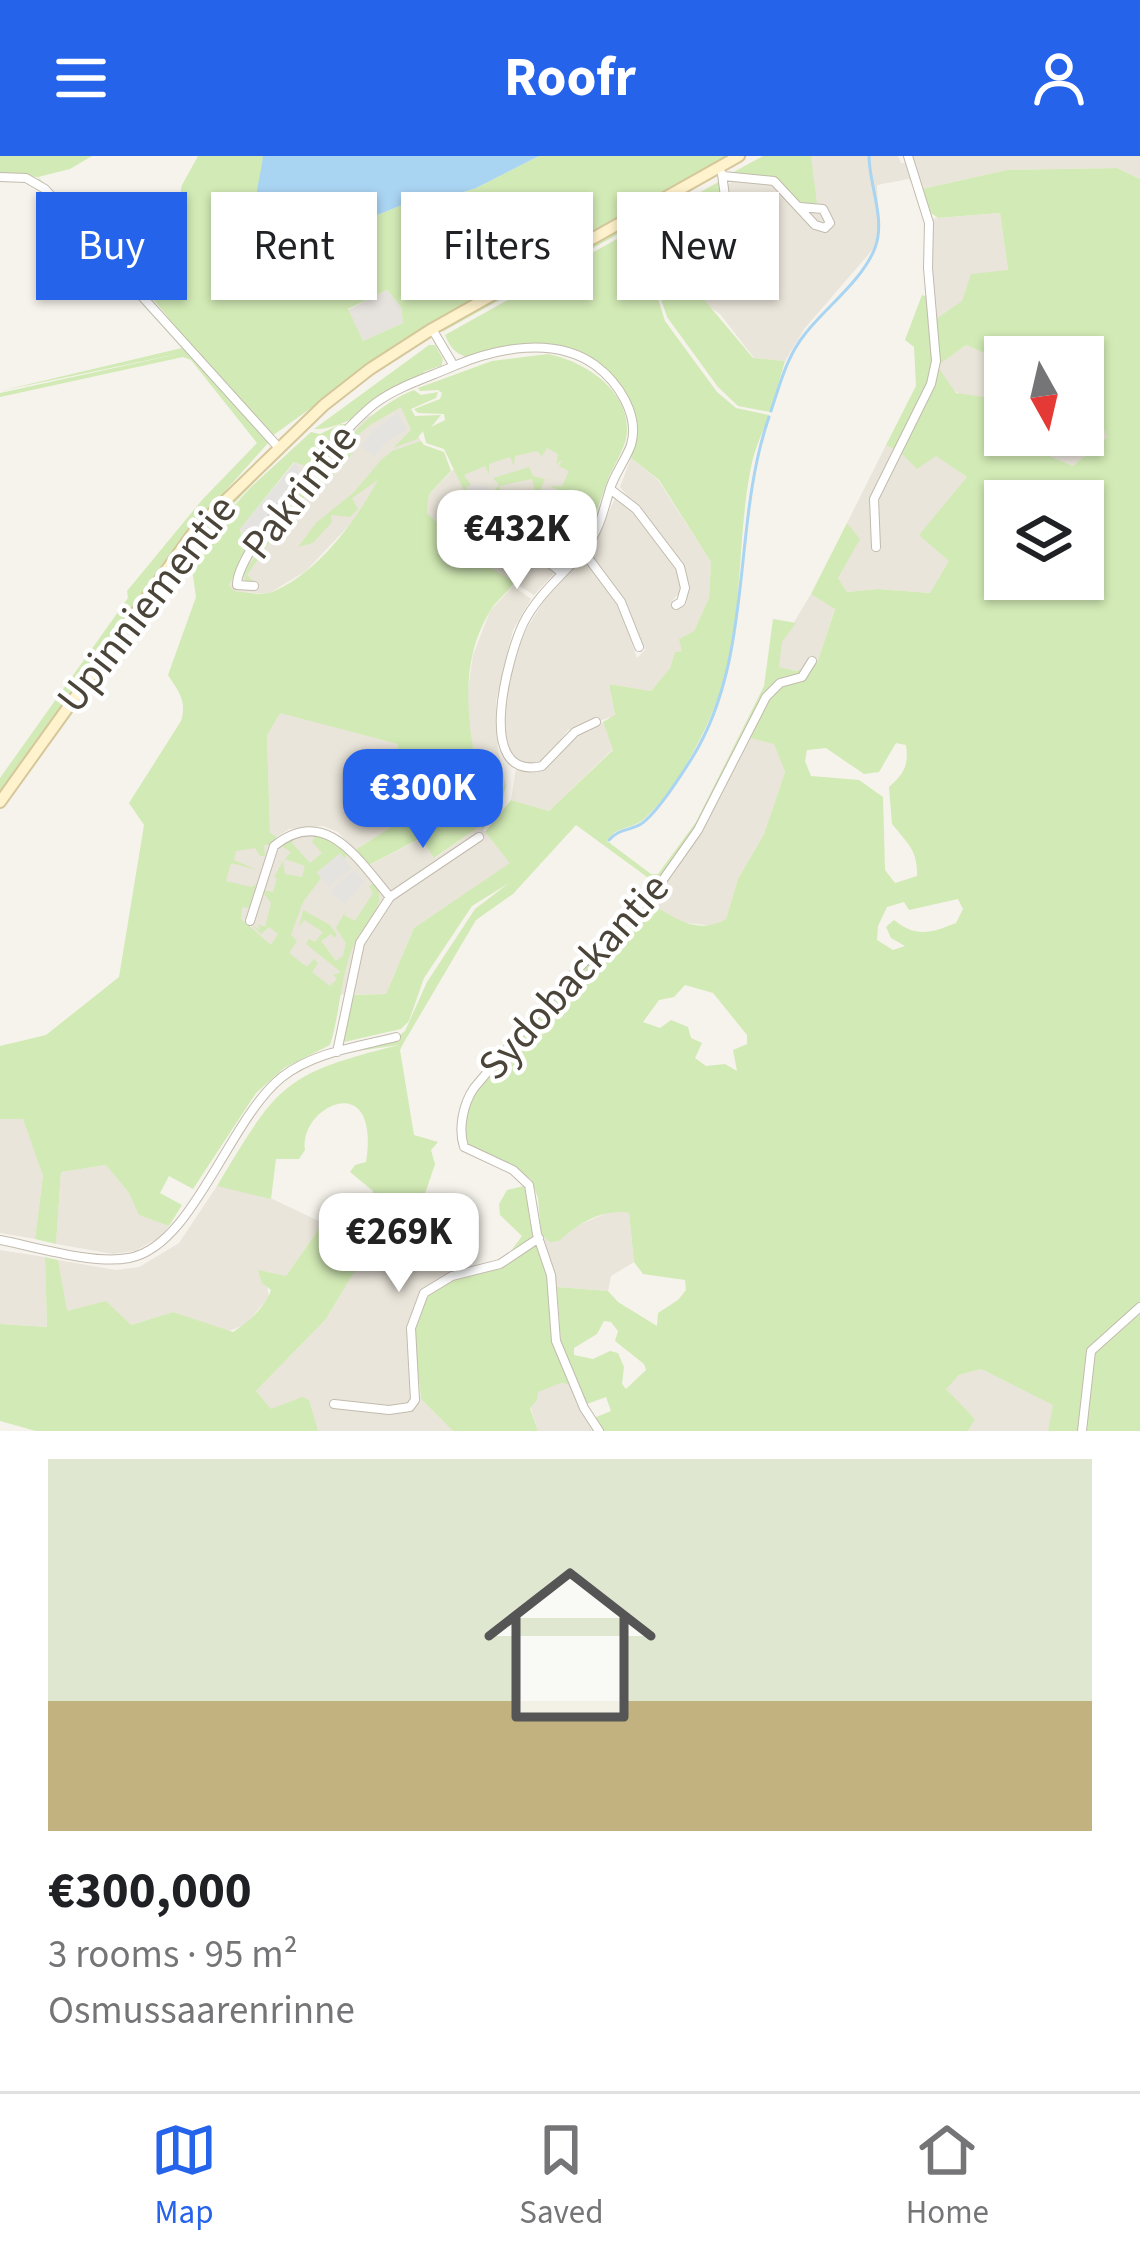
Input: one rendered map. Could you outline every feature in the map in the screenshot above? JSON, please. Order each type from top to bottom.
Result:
[{"type":"main road","name":"Upinniementie","points":[[0,802],[172,558],[212,511],[349,385],[432,329],[721,172],[739,156]]},
{"type":"street","points":[[876,547],[874,499],[931,384],[936,361],[929,223],[908,156]]},
{"type":"street","points":[[724,192],[721,172],[773,181],[800,207]]},
{"type":"street","points":[[0,177],[26,178],[45,189],[278,448]]},
{"type":"street","points":[[432,329],[454,366],[483,356],[546,347],[571,352],[600,368],[621,393],[633,430],[629,450],[610,489],[601,523],[525,621],[510,662],[501,727],[506,753],[512,762],[525,767],[542,766],[575,733],[596,722]]},
{"type":"street","name":"Pakrintie","points":[[254,586],[237,585],[242,563],[288,497],[364,412],[393,392],[454,366]]},
{"type":"street","points":[[610,489],[636,508],[680,567],[686,588],[676,605]]},
{"type":"street","points":[[502,526],[561,572]]},
{"type":"street","points":[[583,551],[612,588],[639,647]]},
{"type":"street","name":"Sydobackantie","points":[[599,1431],[584,1408],[556,1341],[550,1275],[538,1238],[533,1194],[524,1177],[466,1150],[462,1144],[468,1097],[550,998],[660,884],[698,830],[766,697],[780,683],[802,677],[812,661]]},
{"type":"street","points":[[250,921],[274,845],[303,832],[324,832],[346,846],[390,897]]},
{"type":"street","points":[[337,1052],[360,943],[390,897],[479,837]]},
{"type":"street","points":[[0,1240],[109,1259],[149,1251],[174,1231],[262,1096],[293,1070],[337,1052],[396,1037]]},
{"type":"street","points":[[334,1404],[389,1410],[410,1407],[415,1400],[411,1328],[424,1293],[452,1276],[500,1264],[538,1238]]},
{"type":"street","points":[[1082,1431],[1091,1351],[1140,1307]]},
{"type":"shaded area","points":[[782,156],[898,156],[901,163],[907,163],[913,185],[909,179],[877,185],[879,225],[874,248],[805,328],[785,361],[754,358],[720,314],[699,300],[779,300],[779,192],[715,191]]},
{"type":"shaded area","points":[[911,156],[1140,156],[1140,179],[1117,168],[1007,170],[922,189]]},
{"type":"shaded area","points":[[1000,213],[1008,271],[933,321],[927,219]]},
{"type":"shaded area","points":[[387,290],[401,307],[403,323],[363,341],[348,310],[377,300]]},
{"type":"shaded area","points":[[966,345],[984,353],[984,399],[965,397],[948,387],[937,366]]},
{"type":"shaded area","points":[[401,403],[421,441],[385,469],[358,516],[306,571],[268,594],[234,591],[229,585],[251,544],[242,538],[240,529],[295,462],[304,464],[350,424]]},
{"type":"shaded area","points":[[397,413],[407,429],[375,456],[361,446],[374,429]]},
{"type":"shaded area","points":[[559,436],[585,465],[593,523],[534,595],[476,559],[427,513],[429,494],[462,461]]},
{"type":"shaded area","points":[[886,445],[905,454],[936,455],[967,477],[950,500],[950,560],[931,593],[847,592],[838,578],[859,539],[847,523]]},
{"type":"shaded area","points":[[1049,456],[1085,456],[1073,466]]},
{"type":"shaded area","points":[[631,458],[658,480],[711,562],[709,598],[694,631],[680,639],[683,651],[675,652],[670,668],[651,691],[609,684],[615,716],[568,730],[542,764],[515,761],[507,746],[505,722],[510,678],[523,635],[546,597],[583,559],[615,596],[637,658],[645,650],[623,601],[589,556],[615,498],[628,506],[678,569],[682,590],[672,601],[676,609],[686,605],[688,587],[681,564],[620,487]]},
{"type":"shaded area","points":[[295,462],[302,472],[252,535],[240,529]]},
{"type":"shaded area","points":[[487,486],[509,509],[520,508],[565,547],[557,557],[503,512],[498,517],[471,498],[466,487]]},
{"type":"shaded area","points":[[513,586],[531,599],[513,630],[496,701],[498,749],[506,785],[481,790],[465,710],[473,655],[490,611]]},
{"type":"shaded area","points":[[811,594],[835,608],[817,663],[796,671],[778,667],[782,642]]},
{"type":"shaded area","points":[[279,712],[399,744],[396,824],[355,850],[338,832],[323,826],[289,829],[277,837],[270,834],[267,734]]},
{"type":"shaded area","points":[[603,722],[613,749],[549,811],[511,800],[516,768],[533,772],[545,768],[576,735]]},
{"type":"shaded area","points":[[750,738],[774,743],[785,772],[764,834],[738,879],[726,919],[715,926],[679,922],[648,901],[672,876]]},
{"type":"shaded area","points":[[480,826],[511,863],[414,928],[386,994],[330,995],[211,910],[230,836],[280,845],[299,835],[318,835],[341,846],[362,869],[422,838],[435,858]]},
{"type":"shaded area","points":[[340,853],[352,868],[329,887],[317,873]]},
{"type":"shaded area","points":[[354,870],[365,882],[345,904],[331,889]]},
{"type":"shaded area","points":[[23,1118],[43,1176],[35,1239],[0,1233],[0,1119]]},
{"type":"shaded area","points":[[106,1165],[140,1215],[169,1226],[135,1251],[113,1254],[56,1244],[61,1172]]},
{"type":"shaded area","points":[[217,1186],[266,1196],[323,1223],[286,1276],[265,1274],[269,1297],[245,1325],[226,1332],[173,1312],[131,1325],[66,1311],[58,1260],[116,1270],[139,1267],[179,1243]]},
{"type":"shaded area","points":[[614,1210],[629,1213],[634,1262],[611,1276],[608,1291],[557,1287],[541,1235],[550,1242]]},
{"type":"shaded area","points":[[430,1229],[445,1234],[461,1253],[465,1270],[416,1370],[421,1399],[453,1431],[318,1431],[294,1400],[271,1410],[256,1391],[326,1319],[356,1269],[401,1235]]},
{"type":"shaded area","points":[[0,1250],[45,1257],[47,1327],[0,1324]]},
{"type":"shaded area","points":[[981,1369],[1054,1405],[1048,1431],[968,1431],[975,1419],[945,1389],[959,1375]]},
{"type":"shaded area","points":[[561,1383],[573,1385],[596,1431],[538,1431],[530,1405],[538,1391]]},
{"type":"green space","points":[[0,156],[92,156],[70,169],[38,177],[52,192],[37,177],[0,173]]},
{"type":"green space","points":[[198,156],[263,156],[267,192],[211,192],[211,300],[366,300],[348,309],[363,341],[403,323],[401,307],[387,290],[377,295],[377,215],[401,205],[401,300],[472,300],[427,325],[272,436],[244,410],[154,300],[187,300],[187,192],[181,192]]},
{"type":"green space","points":[[539,156],[730,156],[665,192],[617,192],[617,219],[593,232],[593,192],[463,192]]},
{"type":"green space","points":[[763,156],[811,156],[817,204],[802,204],[776,180],[730,174]]},
{"type":"green space","points":[[1117,168],[1140,179],[1140,1431],[1048,1431],[1053,1405],[981,1369],[959,1375],[946,1389],[975,1419],[968,1431],[603,1431],[594,1418],[611,1411],[606,1397],[587,1404],[561,1342],[557,1287],[608,1291],[657,1326],[658,1313],[686,1290],[685,1280],[643,1274],[634,1262],[629,1213],[591,1219],[559,1241],[550,1242],[541,1235],[531,1179],[470,1150],[464,1134],[470,1100],[556,997],[648,901],[695,925],[726,919],[738,879],[764,834],[785,772],[774,744],[750,738],[767,700],[704,816],[658,885],[576,825],[513,894],[476,920],[400,1050],[414,1135],[438,1142],[431,1150],[435,1164],[418,1211],[401,1235],[356,1269],[326,1319],[256,1391],[271,1409],[302,1397],[309,1400],[318,1431],[36,1431],[0,1421],[0,1324],[47,1327],[45,1257],[58,1260],[67,1311],[106,1301],[131,1325],[173,1312],[233,1332],[255,1314],[271,1290],[262,1283],[258,1270],[286,1276],[323,1223],[352,1228],[370,1212],[373,1191],[350,1172],[366,1162],[367,1132],[362,1114],[351,1105],[338,1104],[314,1120],[299,1159],[276,1159],[271,1199],[217,1186],[255,1125],[287,1088],[330,1065],[399,1045],[344,1053],[395,1039],[405,1031],[427,982],[475,909],[509,883],[472,906],[424,978],[409,1021],[401,1029],[344,1042],[350,995],[386,994],[414,928],[510,863],[485,832],[511,800],[549,811],[613,750],[603,722],[615,715],[609,684],[651,691],[670,668],[675,652],[682,651],[679,639],[694,631],[709,598],[711,562],[659,480],[631,458],[633,418],[617,382],[603,367],[587,355],[547,345],[467,357],[455,351],[445,335],[508,300],[593,300],[593,252],[617,239],[617,300],[658,300],[665,321],[717,392],[736,408],[769,415],[747,489],[736,618],[713,711],[665,796],[644,819],[615,832],[607,841],[651,874],[658,874],[696,822],[764,686],[773,619],[796,623],[782,642],[779,667],[796,671],[817,663],[835,609],[811,594],[847,523],[860,539],[838,578],[847,592],[930,593],[949,561],[919,535],[967,477],[936,456],[917,469],[900,452],[937,366],[956,393],[984,397],[984,456],[1049,456],[1073,466],[1085,456],[1104,456],[1104,336],[984,336],[984,353],[966,345],[940,364],[933,321],[962,301],[971,274],[1008,270],[1000,213],[938,218],[931,213],[922,189],[1007,170]],"holes":[[[896,743],[906,745],[907,758],[889,787],[892,824],[913,853],[917,876],[895,883],[885,870],[883,797],[859,780],[811,776],[805,761],[807,750],[826,748],[864,774],[879,772]],[[958,899],[963,909],[956,923],[917,931],[894,920],[886,927],[891,938],[905,946],[893,950],[877,940],[887,907],[904,902],[909,910]],[[685,985],[713,993],[747,1035],[747,1044],[733,1050],[737,1071],[725,1064],[706,1066],[695,1058],[702,1043],[691,1038],[688,1027],[671,1020],[660,1028],[643,1022],[659,1000],[674,997]],[[604,1321],[611,1322],[618,1331],[615,1341],[644,1364],[646,1370],[626,1389],[618,1353],[610,1351],[593,1359],[574,1355],[574,1348],[597,1334]]]},
{"type":"green space","points":[[720,181],[722,192],[700,192]]},
{"type":"green space","points":[[616,230],[617,230],[593,248],[593,243]]},
{"type":"green space","points":[[922,295],[928,297],[934,359],[929,383],[896,450],[886,445],[916,386],[914,347],[905,340]]},
{"type":"green space","points":[[138,300],[187,352],[0,391],[182,348]]},
{"type":"green space","points":[[493,300],[500,300],[442,332]]},
{"type":"green space","points":[[661,300],[704,300],[753,358],[785,361],[770,412],[738,406],[718,387],[667,317]]},
{"type":"green space","points":[[435,345],[443,359],[441,369],[423,372],[426,374],[356,417],[314,429]]},
{"type":"green space","points":[[187,352],[269,442],[171,552],[0,794],[0,778],[128,598],[127,591],[202,500],[257,443],[191,360],[183,357],[0,397],[0,393]]},
{"type":"green space","points":[[548,354],[576,363],[613,391],[626,418],[627,433],[589,528],[560,564],[520,535],[511,522],[558,557],[564,548],[545,532],[563,544],[573,531],[555,518],[549,525],[535,512],[546,515],[558,490],[550,486],[562,486],[569,471],[559,466],[562,460],[556,464],[558,454],[547,448],[542,456],[537,451],[515,456],[514,466],[510,457],[489,464],[489,474],[485,466],[464,475],[472,498],[500,519],[505,517],[500,522],[468,499],[444,449],[426,443],[423,431],[417,439],[393,448],[411,430],[401,407],[335,454],[371,417],[414,390],[421,395],[438,392],[436,398],[411,409],[415,416],[441,415],[431,427],[445,420],[444,414],[414,409],[440,399],[442,393],[438,390],[420,391],[418,388],[492,361]]},
{"type":"green space","points":[[350,424],[312,468],[294,462],[240,529],[242,538],[251,544],[229,585],[234,591],[264,594],[289,583],[334,545],[378,480],[352,498],[358,509],[350,517],[331,515],[332,522],[313,543],[298,547],[381,460],[421,441],[444,452],[451,471],[429,494],[427,513],[476,559],[515,582],[479,632],[469,676],[470,722],[481,790],[506,785],[501,806],[483,829],[480,826],[434,858],[421,838],[369,865],[355,850],[396,824],[398,744],[280,713],[267,735],[270,833],[277,837],[264,845],[265,856],[255,848],[236,851],[234,860],[257,870],[231,863],[226,881],[256,884],[249,908],[242,907],[241,919],[271,945],[278,934],[269,927],[261,934],[252,925],[260,930],[258,924],[265,927],[271,903],[261,890],[273,892],[274,877],[283,861],[285,874],[302,877],[305,866],[285,859],[291,852],[280,845],[294,838],[292,843],[310,863],[322,853],[312,842],[315,835],[331,839],[348,854],[344,859],[340,854],[317,872],[321,878],[303,902],[291,935],[297,941],[289,953],[307,967],[314,959],[318,963],[312,972],[330,986],[337,979],[333,975],[341,972],[306,944],[323,932],[304,920],[299,927],[303,910],[330,925],[337,935],[321,941],[336,961],[343,956],[346,943],[336,928],[346,910],[344,915],[355,921],[374,883],[378,906],[350,954],[330,1045],[284,1068],[256,1093],[193,1189],[169,1176],[160,1193],[182,1205],[169,1226],[139,1215],[129,1193],[106,1165],[61,1172],[56,1244],[35,1239],[43,1176],[23,1119],[0,1119],[0,1046],[46,1035],[119,977],[144,825],[129,803],[183,714],[181,697],[168,675],[196,597],[190,555],[251,487],[311,432],[320,434]]},
{"type":"green space","points":[[352,446],[354,451],[332,476],[298,502],[247,575],[254,582],[245,582],[244,572],[295,499],[324,471],[321,469]]},
{"type":"green space","points":[[283,452],[190,550],[48,747],[187,547]]},
{"type":"green space","points":[[529,467],[533,476],[545,479],[534,505],[525,498],[535,491],[532,479],[499,486],[505,506],[497,499],[500,495],[494,491],[499,485],[493,478]]},
{"type":"green space","points":[[528,1185],[536,1238],[505,1259],[522,1236],[500,1215],[499,1204],[507,1190]]},
{"type":"green space","points":[[539,1244],[550,1286],[553,1336],[573,1385],[561,1383],[538,1392],[530,1408],[538,1431],[453,1431],[421,1399],[415,1336],[420,1305],[440,1283],[496,1267]]},
{"type":"water","points":[[263,156],[539,156],[463,192],[401,192],[401,205],[377,215],[377,192],[257,190]]},
{"type":"waterway","points":[[771,411],[799,343],[853,283],[875,248],[879,225],[869,156]]},
{"type":"waterway","points":[[609,840],[654,812],[692,758],[712,719],[734,634],[750,502],[769,417]]}]
